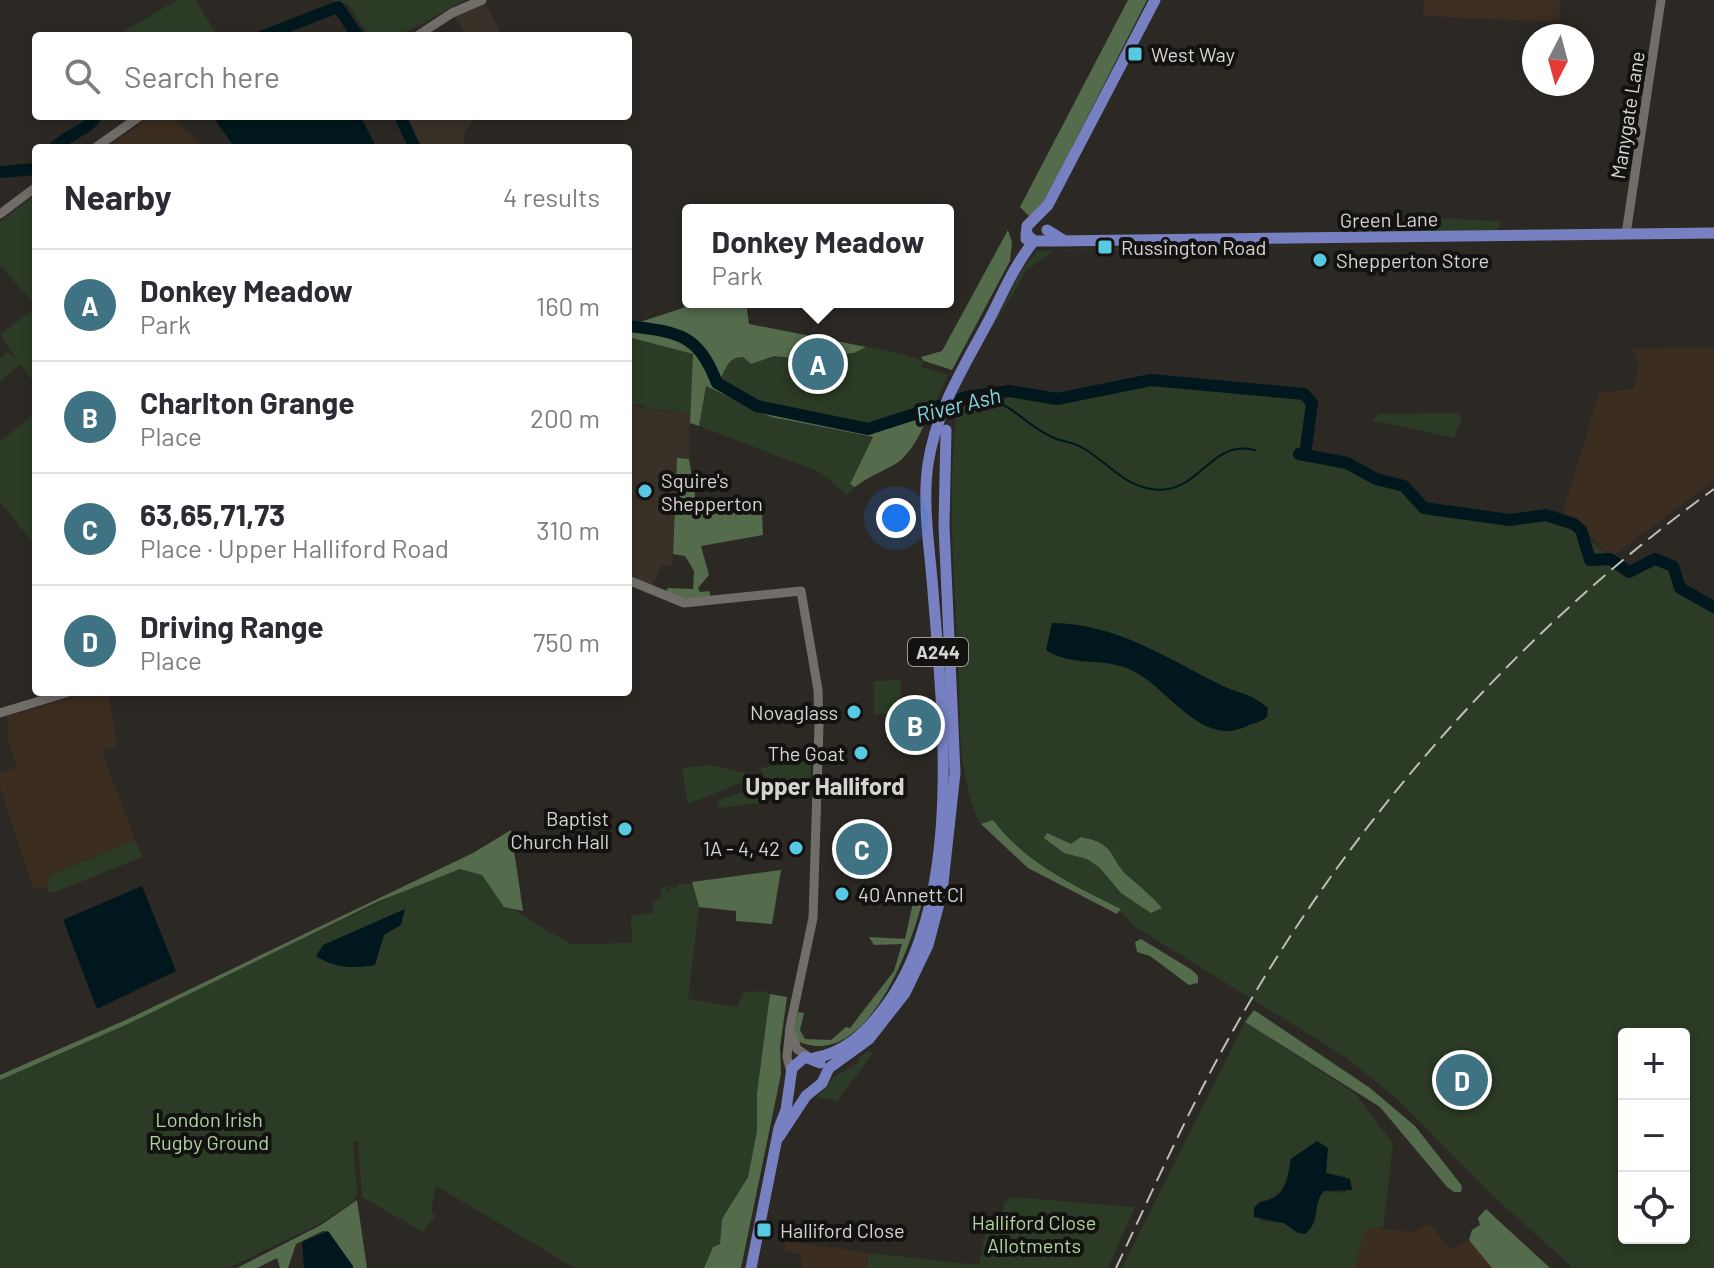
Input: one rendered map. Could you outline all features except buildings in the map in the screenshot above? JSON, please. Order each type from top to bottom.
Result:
[{"type":"main road","name":"A244","points":[[812,1058],[846,1047],[887,1004],[914,951],[932,891],[940,834],[942,760],[926,506],[929,457],[948,401],[1155,0]]},
{"type":"main road","name":"Green Lane","points":[[1038,231],[1064,241],[1714,233]]},
{"type":"main road","name":"A244","points":[[825,1074],[877,1030],[905,993],[928,945],[946,873],[955,773],[944,526],[948,401]]},
{"type":"main road","points":[[929,457],[937,454],[946,430]]},
{"type":"main road","points":[[751,1268],[791,1075],[795,1063],[812,1058],[823,1066],[825,1074],[822,1083],[811,1091],[779,1137]]},
{"type":"main road","points":[[791,1075],[798,1087],[811,1091]]},
{"type":"street","points":[[423,32],[452,13],[482,0]]},
{"type":"street","name":"Manygate Lane","points":[[1626,234],[1661,0]]},
{"type":"street","points":[[101,144],[134,120]]},
{"type":"street","points":[[0,214],[32,190]]},
{"type":"street","points":[[632,582],[684,603],[801,591],[818,690],[819,725],[813,918],[790,1027],[787,1057],[791,1075]]},
{"type":"street","points":[[0,713],[56,696]]},
{"type":"street","points":[[790,1027],[797,1049],[812,1058]]},
{"type":"shaded area","points":[[484,0],[500,32],[464,32],[452,13]]},
{"type":"shaded area","points":[[1424,0],[1561,0],[1559,22],[1423,16]]},
{"type":"shaded area","points":[[146,120],[174,120],[200,144],[114,144]]},
{"type":"shaded area","points":[[402,120],[473,120],[463,135],[464,144],[413,144]]},
{"type":"shaded area","points":[[1714,347],[1714,481],[1611,557],[1582,527],[1561,519],[1599,393],[1634,389],[1639,363],[1633,349]]},
{"type":"shaded area","points":[[632,404],[649,410],[690,413],[689,459],[677,459],[672,565],[661,565],[651,590],[632,582]]},
{"type":"shaded area","points":[[78,696],[109,696],[117,746],[102,752],[135,840],[50,874],[47,887],[33,889],[0,786],[0,773],[17,767],[8,739],[7,716]]},
{"type":"shaded area","points":[[1429,1224],[1450,1249],[1469,1240],[1492,1268],[1355,1268],[1360,1235],[1368,1227],[1412,1232]]},
{"type":"shaded area","points":[[785,1241],[869,1253],[867,1268],[802,1268],[801,1254],[783,1251]]},
{"type":"green space","points":[[177,0],[195,0],[215,32],[123,32]]},
{"type":"green space","points":[[333,0],[465,0],[406,32],[366,32],[348,4],[336,4]]},
{"type":"green space","points":[[1128,0],[1147,0],[1043,204],[1029,216],[1020,207]]},
{"type":"green space","points":[[32,197],[32,301],[0,265],[0,222]]},
{"type":"green space","points":[[1346,217],[1500,221],[1501,224],[1497,231],[1363,232],[1337,223]]},
{"type":"green space","points":[[1008,230],[1012,242],[1010,261],[952,370],[924,361],[921,357],[942,351]]},
{"type":"green space","points":[[1218,245],[1309,246],[1053,251],[1027,270],[992,329],[1020,273],[1037,251]]},
{"type":"green space","points":[[683,308],[747,308],[749,324],[866,347],[854,353],[792,358],[774,356],[751,364],[743,357],[733,359],[719,381],[712,360],[691,339],[688,343],[710,364],[714,384],[772,412],[869,431],[929,414],[914,444],[901,460],[855,487],[850,484],[873,437],[771,417],[706,386],[699,426],[690,423],[693,354],[632,338],[632,325]]},
{"type":"green space","points":[[689,308],[740,308],[749,324],[894,352],[924,361],[921,367],[948,375],[934,405],[872,423],[855,424],[839,418],[811,416],[759,403],[719,381],[712,360],[691,339]]},
{"type":"green space","points":[[32,311],[32,380],[20,364],[0,382],[0,358],[8,352],[18,362],[0,334]]},
{"type":"green space","points":[[632,338],[694,354],[690,413],[649,409],[641,404],[632,405]]},
{"type":"green space","points":[[1151,380],[1309,395],[1306,455],[1347,463],[1376,479],[1404,486],[1422,511],[1510,520],[1560,517],[1629,571],[1650,559],[1673,566],[1681,588],[1714,607],[1714,1268],[1573,1268],[1491,1194],[1397,1099],[1347,1058],[1134,926],[1109,904],[1043,866],[1011,841],[993,821],[981,824],[967,785],[961,741],[952,502],[957,410],[962,400],[986,393],[1047,399],[1094,394]]},
{"type":"green space","points":[[706,386],[771,417],[873,438],[850,483],[855,487],[847,495],[820,472],[699,426]]},
{"type":"green space","points":[[1457,413],[1462,418],[1454,438],[1372,420],[1379,414]]},
{"type":"green space","points":[[32,415],[32,542],[0,502],[0,442]]},
{"type":"green space","points":[[677,458],[689,459],[697,509],[762,512],[763,535],[701,546],[709,575],[698,588],[700,592],[709,591],[711,597],[678,599],[665,593],[668,588],[693,589],[694,571],[685,556],[673,554]]},
{"type":"green space","points":[[901,680],[902,714],[874,714],[874,681]]},
{"type":"green space","points":[[811,758],[810,785],[804,788],[792,789],[779,785],[763,775],[761,768]]},
{"type":"green space","points":[[709,765],[750,774],[752,778],[688,804],[682,768]]},
{"type":"green space","points":[[765,784],[771,787],[768,802],[719,808],[717,801]]},
{"type":"green space","points":[[993,820],[1035,861],[1121,909],[1117,914],[1028,868],[981,824]]},
{"type":"green space","points":[[511,830],[523,911],[504,907],[482,875],[460,869],[377,902],[130,1023],[0,1080],[0,1075],[128,1019],[473,853]]},
{"type":"green space","points":[[1047,833],[1071,844],[1081,837],[1101,844],[1122,870],[1162,908],[1151,913],[1121,893],[1099,867],[1087,859],[1064,853],[1044,838]]},
{"type":"green space","points":[[135,840],[142,857],[53,893],[47,891],[50,875]]},
{"type":"green space","name":"London Irish Rugby Ground","points":[[484,854],[515,910],[571,944],[632,943],[631,916],[653,913],[652,902],[662,898],[661,888],[667,887],[668,895],[670,886],[674,886],[675,890],[677,884],[692,884],[699,907],[688,999],[738,1007],[743,992],[764,991],[770,994],[757,1093],[757,1131],[748,1177],[722,1219],[720,1245],[713,1247],[704,1268],[575,1268],[436,1186],[431,1212],[435,1216],[423,1232],[362,1197],[358,1141],[353,1141],[357,1192],[354,1201],[321,1223],[228,1268],[0,1268],[0,1080]]},
{"type":"green space","points":[[781,870],[772,924],[736,921],[736,911],[699,907],[692,882]]},
{"type":"green space","points":[[915,894],[922,903],[907,950],[880,1002],[863,1024],[843,1039],[821,1046],[797,1041],[794,1030],[798,1012],[804,1013],[800,1030],[805,1039],[831,1040],[846,1027],[850,1028],[894,971],[902,944],[874,945],[869,937],[905,939]]},
{"type":"green space","points":[[1141,939],[1192,970],[1198,976],[1198,983],[1189,985],[1150,956],[1137,952],[1135,942]]},
{"type":"green space","points":[[770,994],[787,997],[780,1047],[781,1074],[741,1268],[704,1268],[713,1247],[720,1244],[722,1219],[748,1177],[757,1131],[757,1093]]},
{"type":"green space","points":[[1254,1010],[1370,1088],[1415,1126],[1462,1186],[1461,1192],[1447,1187],[1380,1107],[1245,1022]]},
{"type":"green space","points":[[1245,1022],[1356,1094],[1393,1144],[1383,1227],[1364,1230],[1355,1268],[1122,1268]],"holes":[[[1327,1148],[1326,1173],[1345,1176],[1346,1193],[1324,1191],[1317,1200],[1315,1223],[1298,1233],[1284,1223],[1260,1221],[1258,1202],[1279,1192],[1291,1159]]]},
{"type":"green space","points":[[868,1051],[873,1053],[837,1101],[817,1097],[833,1078],[858,1063],[858,1059]]},
{"type":"green space","name":"Halliford Close Allotments","points":[[1011,1197],[1135,1207],[1108,1268],[867,1268],[869,1253],[979,1265],[988,1220],[1001,1222],[1004,1204]]},
{"type":"green space","points":[[357,1200],[367,1268],[353,1268],[329,1232],[323,1231],[296,1244],[288,1268],[280,1268],[277,1258],[257,1268],[237,1268],[321,1225]]},
{"type":"green space","points":[[1486,1209],[1550,1268],[1492,1268],[1469,1240],[1472,1230],[1480,1225],[1478,1218]]},
{"type":"water","points":[[215,120],[362,120],[375,144],[232,144]]},
{"type":"water","points":[[1052,623],[1098,629],[1139,643],[1255,699],[1268,708],[1267,717],[1228,731],[1213,729],[1184,712],[1129,669],[1065,658],[1046,650]]},
{"type":"water","points":[[142,886],[176,971],[97,1009],[63,920]]},
{"type":"water","points":[[405,909],[401,925],[384,935],[375,965],[345,966],[316,956],[323,945]]},
{"type":"water","points":[[1317,1141],[1328,1148],[1326,1173],[1350,1179],[1352,1190],[1324,1191],[1313,1224],[1305,1234],[1284,1223],[1254,1217],[1254,1208],[1259,1203],[1281,1192],[1291,1159]]},
{"type":"water","points":[[328,1231],[353,1268],[304,1268],[302,1242]]},
{"type":"waterway","name":"River Ash","points":[[273,32],[338,7],[355,32]]},
{"type":"waterway","name":"River Ash","points":[[60,144],[93,120]]},
{"type":"waterway","name":"River Ash","points":[[402,120],[413,144]]},
{"type":"waterway","name":"River Ash","points":[[0,172],[32,169]]},
{"type":"waterway","name":"River Ash","points":[[632,327],[684,338],[702,354],[717,383],[757,406],[868,429],[967,397],[1009,391],[1057,399],[1151,380],[1304,394],[1312,403],[1305,455]]},
{"type":"waterway","points":[[967,397],[1006,406],[1041,431],[1080,446],[1123,478],[1151,489],[1181,485],[1226,452],[1255,450]]},
{"type":"waterway","name":"River Ash","points":[[1299,454],[1347,463],[1376,479],[1404,486],[1424,508],[1510,520],[1546,515],[1574,524],[1581,530],[1590,560],[1610,559],[1629,572],[1655,559],[1673,566],[1680,588],[1714,607]]},
{"type":"railway","points":[[1116,1268],[1187,1117],[1234,1029],[1281,951],[1386,803],[1445,733],[1507,667],[1642,544],[1714,489]]},
{"type":"place","name":"West Way","points":[[1135,54]]},
{"type":"place","name":"Russington Road","points":[[1105,247]]},
{"type":"place","name":"Shepperton Store","points":[[1320,260]]},
{"type":"place","name":"Donkey Meadow","points":[[818,364]]},
{"type":"place","name":"Squire's Shepperton","points":[[645,491]]},
{"type":"place","name":"Novaglass","points":[[854,712]]},
{"type":"place","name":"Charlton Grange","points":[[915,725]]},
{"type":"place","name":"The Goat","points":[[861,753]]},
{"type":"place","name":"Baptist Church Hall","points":[[625,829]]},
{"type":"place","name":"1A - 4, 42","points":[[796,848]]},
{"type":"place","name":"63,65,71,73","points":[[862,849]]},
{"type":"place","name":"40 Annett Cl","points":[[842,894]]},
{"type":"place","name":"Driving Range","points":[[1462,1080]]},
{"type":"place","name":"Halliford Close","points":[[764,1230]]},
{"type":"district","name":"Upper Halliford","points":[[825,785]]}]
